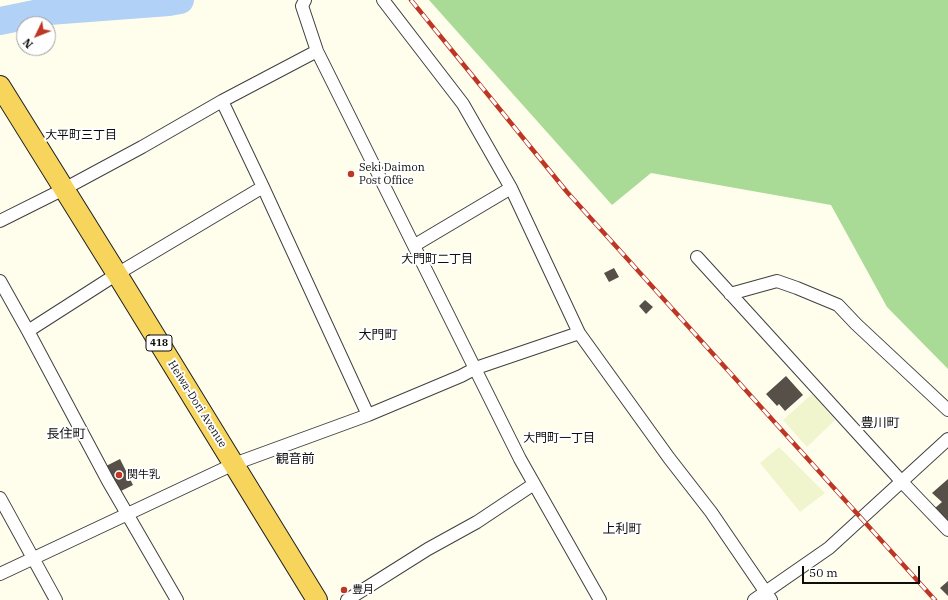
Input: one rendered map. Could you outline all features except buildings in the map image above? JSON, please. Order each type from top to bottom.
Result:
[{"type":"highway","name":"Heiwa-Dori Avenue","points":[[0,86],[317,600]]},
{"type":"street","points":[[305,0],[302,6],[317,51],[534,484],[600,600]]},
{"type":"street","points":[[383,0],[463,104],[512,188],[579,333],[669,458],[711,512],[768,596]]},
{"type":"street","points":[[0,221],[64,190],[222,101],[317,51]]},
{"type":"street","points":[[222,101],[368,415]]},
{"type":"street","points":[[28,332],[117,274],[263,187]]},
{"type":"street","points":[[415,245],[512,188]]},
{"type":"street","points":[[697,257],[902,482],[948,530]]},
{"type":"street","points":[[0,281],[108,481],[177,600]]},
{"type":"street","points":[[730,294],[777,282],[797,288],[838,306],[948,410]]},
{"type":"street","points":[[0,574],[234,464],[368,415],[461,376],[476,368],[579,333]]},
{"type":"street","points":[[754,600],[768,596],[829,548],[948,439]]},
{"type":"street","points":[[347,600],[428,549],[477,522],[534,484]]},
{"type":"street","points":[[0,498],[56,600]]},
{"type":"green space","points":[[429,0],[948,0],[948,369],[887,307],[831,205],[651,173],[612,205]]},
{"type":"green space","points":[[812,394],[835,420],[807,447],[783,420]]},
{"type":"green space","points":[[779,447],[825,493],[800,512],[760,463]]},
{"type":"waterway","points":[[0,21],[49,11],[180,0]]},
{"type":"railway","points":[[411,0],[567,192],[935,600]]},
{"type":"place","name":"Seki Daimon Post Office","points":[[351,174]]},
{"type":"place","name":"関牛乳","points":[[119,475]]},
{"type":"place","name":"豊月","points":[[344,590]]},
{"type":"district","name":"大平町三丁目","points":[[81,136]]},
{"type":"district","name":"大門町二丁目","points":[[437,260]]},
{"type":"district","name":"大門町","points":[[378,335]]},
{"type":"district","name":"豊川町","points":[[880,423]]},
{"type":"district","name":"長住町","points":[[66,434]]},
{"type":"district","name":"大門町一丁目","points":[[559,439]]},
{"type":"district","name":"観音前","points":[[295,459]]},
{"type":"district","name":"上利町","points":[[622,529]]}]
